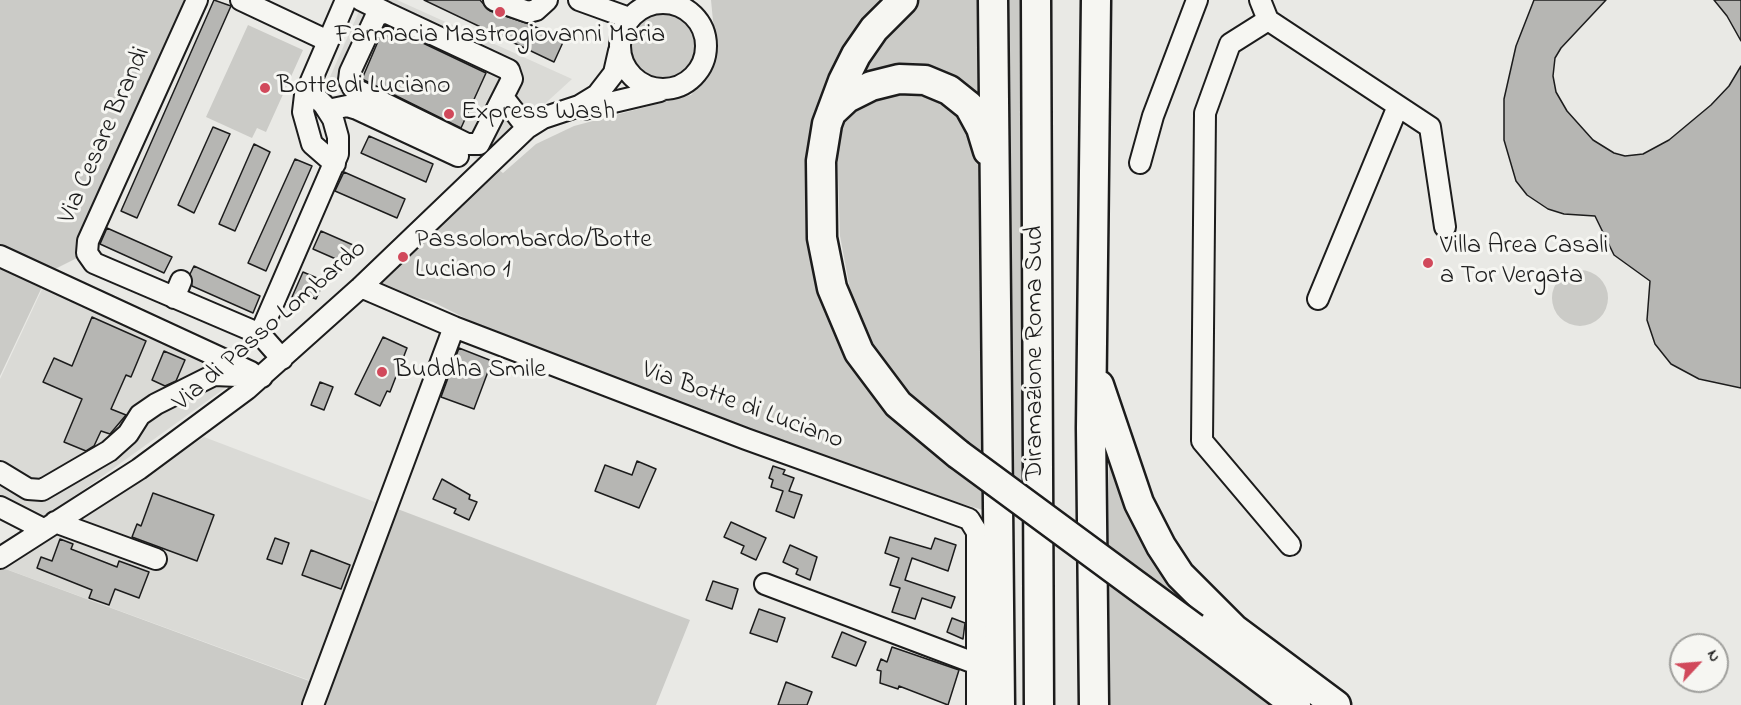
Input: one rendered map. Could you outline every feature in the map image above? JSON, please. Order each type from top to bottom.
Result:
[{"type":"highway","points":[[903,0],[874,29],[856,55],[831,112],[821,153],[820,215],[826,260],[841,314],[859,352],[885,388],[913,418],[958,454],[1296,705]]},
{"type":"highway","points":[[993,0],[1000,705]]},
{"type":"highway","name":"Diramazione Roma Sud","points":[[1036,0],[1039,705]]},
{"type":"highway","name":"Diramazione Roma Sud","points":[[1054,0],[1057,705]]},
{"type":"highway","points":[[1094,705],[1091,468],[1096,0]]},
{"type":"highway","points":[[831,112],[852,95],[885,81],[917,78],[937,84],[965,102],[975,116],[986,145],[995,192]]},
{"type":"highway","points":[[1093,364],[1135,494],[1157,540],[1173,566],[1198,596],[1234,629],[1336,705]]},
{"type":"street","name":"Via Cesare Brandi","points":[[197,0],[86,249],[94,263],[177,290],[260,334],[282,359]]},
{"type":"street","points":[[241,0],[328,41]]},
{"type":"street","points":[[335,164],[317,150],[306,132],[303,112],[308,89],[346,0]]},
{"type":"street","points":[[361,0],[505,66],[509,70],[512,79],[483,140],[475,146],[356,92],[349,80],[350,72],[376,16],[386,12]]},
{"type":"street","points":[[494,0],[528,12],[536,10],[547,0]]},
{"type":"street","points":[[579,0],[629,18]]},
{"type":"street","points":[[700,0],[706,47],[700,68],[685,84],[664,90],[649,88],[636,81],[627,71],[619,51],[622,31],[629,18],[639,9],[655,2],[673,4],[686,10],[697,20],[704,33]]},
{"type":"street","points":[[1140,163],[1153,116],[1197,0]]},
{"type":"street","points":[[1260,0],[1268,20],[1430,127],[1445,227]]},
{"type":"street","points":[[1268,20],[1230,44],[1204,113],[1202,441],[1290,545]]},
{"type":"street","name":"Via di Passo Lombardo","points":[[0,558],[160,455],[262,377],[361,287],[527,128],[589,100],[605,88],[615,73],[619,51]]},
{"type":"street","points":[[260,334],[335,164],[339,141],[328,110],[308,89]]},
{"type":"street","name":"Via di Passo Lombardo","points":[[557,114],[664,90]]},
{"type":"street","points":[[503,97],[527,128]]},
{"type":"street","points":[[328,110],[347,106],[357,109],[458,156]]},
{"type":"street","points":[[1318,300],[1398,106]]},
{"type":"street","points":[[0,256],[262,377]]},
{"type":"street","name":"Via Botte di Luciano","points":[[361,287],[454,327],[746,439],[969,519],[977,532],[977,705]]},
{"type":"street","points":[[313,705],[454,327]]},
{"type":"street","points":[[0,472],[28,489],[42,490],[109,451],[128,434],[145,411],[176,394],[214,375],[262,377]]},
{"type":"street","points":[[0,507],[49,526],[156,559]]},
{"type":"street","points":[[765,584],[977,664]]},
{"type":"shaded area","points":[[0,0],[194,0],[77,258],[49,272],[0,376]]},
{"type":"shaded area","points":[[364,0],[397,0],[572,79],[537,111],[520,109],[509,118],[512,135],[483,162],[326,86]]},
{"type":"shaded area","points":[[711,0],[888,0],[828,82],[820,101],[815,130],[834,317],[983,488],[983,510],[868,476],[513,342],[433,302],[381,287],[384,278],[499,170],[503,173],[536,144],[574,126],[691,95],[706,77],[716,52]]},
{"type":"shaded area","points":[[919,0],[984,0],[983,115],[966,93],[853,87],[860,65]]},
{"type":"shaded area","points":[[1002,0],[1022,0],[1024,486],[1005,472]]},
{"type":"shaded area","points":[[663,14],[676,16],[691,29],[696,47],[694,60],[681,75],[663,80],[650,78],[635,65],[630,47],[632,34],[645,19]]},
{"type":"shaded area","points":[[248,25],[303,50],[266,132],[257,128],[252,138],[206,117]]},
{"type":"shaded area","points":[[879,88],[946,95],[978,150],[981,453],[916,402],[900,384],[867,335],[852,300],[840,236],[837,145],[846,116]]},
{"type":"shaded area","points":[[1580,270],[1591,272],[1600,278],[1606,287],[1608,298],[1606,309],[1600,318],[1591,324],[1580,326],[1569,324],[1560,318],[1554,309],[1552,298],[1554,287],[1560,278],[1569,272]]},
{"type":"shaded area","points":[[44,285],[228,367],[228,386],[47,516],[42,517],[0,497],[0,379]]},
{"type":"shaded area","points":[[204,437],[375,502],[311,681],[3,568]]},
{"type":"shaded area","points":[[1109,454],[1141,524],[1321,705],[1310,705],[1286,688],[1107,548]]},
{"type":"shaded area","points":[[387,505],[690,620],[656,705],[0,705],[0,567],[320,685]]},
{"type":"shaded area","points":[[1104,577],[1277,705],[1108,705]]},
{"type":"building","points":[[214,0],[231,6],[137,218],[121,211]]},
{"type":"building","points":[[424,0],[480,0],[490,11],[529,24],[564,40],[554,62]]},
{"type":"building","points":[[1534,0],[1606,0],[1561,48],[1555,58],[1553,76],[1556,92],[1567,111],[1593,140],[1614,153],[1625,156],[1643,154],[1669,140],[1711,105],[1729,86],[1741,66],[1741,388],[1699,379],[1671,364],[1655,344],[1647,320],[1650,281],[1614,255],[1595,216],[1564,214],[1548,209],[1527,195],[1516,181],[1504,140],[1504,99],[1516,46]]},
{"type":"building","points":[[1714,0],[1741,0],[1741,41],[1727,16]]},
{"type":"building","points":[[385,25],[486,73],[461,128],[362,79]]},
{"type":"building","points":[[213,127],[230,134],[194,213],[178,205]]},
{"type":"building","points":[[369,136],[433,164],[426,182],[361,153]]},
{"type":"building","points":[[254,144],[270,152],[235,231],[219,224]]},
{"type":"building","points":[[295,159],[312,166],[266,271],[248,263]]},
{"type":"building","points":[[344,172],[405,199],[397,218],[335,191]]},
{"type":"building","points":[[107,228],[172,257],[164,273],[100,244]]},
{"type":"building","points":[[321,231],[353,245],[345,263],[313,249]]},
{"type":"building","points":[[194,266],[260,296],[253,313],[192,286],[190,274]]},
{"type":"building","points":[[303,272],[324,281],[316,299],[306,295],[303,302],[292,297]]},
{"type":"building","points":[[92,317],[146,341],[131,377],[126,375],[111,409],[126,415],[110,434],[101,431],[94,446],[86,451],[64,442],[82,399],[43,382],[54,358],[72,366]]},
{"type":"building","points":[[383,337],[407,348],[390,392],[387,391],[380,406],[355,394]]},
{"type":"building","points":[[459,348],[492,361],[474,409],[441,397]]},
{"type":"building","points":[[164,351],[185,360],[176,381],[165,386],[152,380]]},
{"type":"building","points":[[320,382],[333,387],[324,410],[311,405]]},
{"type":"building","points":[[637,461],[656,469],[639,508],[595,491],[605,465],[632,475]]},
{"type":"building","points":[[773,466],[785,470],[783,474],[794,478],[789,491],[802,495],[794,518],[776,511],[783,491],[771,487],[773,480],[769,478]]},
{"type":"building","points":[[442,479],[470,495],[469,499],[477,502],[469,520],[454,513],[456,509],[433,499]]},
{"type":"building","points":[[153,493],[214,515],[197,561],[132,537],[137,524],[141,526]]},
{"type":"building","points":[[731,522],[766,538],[756,560],[741,553],[744,546],[724,537]]},
{"type":"building","points":[[890,537],[931,549],[935,538],[956,545],[948,571],[912,558],[905,580],[955,597],[951,608],[922,598],[915,619],[892,612],[900,588],[890,585],[899,558],[885,553]]},
{"type":"building","points":[[275,538],[289,543],[282,564],[267,559]]},
{"type":"building","points":[[60,539],[73,544],[71,549],[117,567],[119,561],[149,572],[139,598],[115,589],[109,605],[89,598],[92,590],[37,568],[41,557],[52,561]]},
{"type":"building","points":[[790,545],[817,557],[810,580],[796,574],[798,569],[783,562]]},
{"type":"building","points":[[311,550],[350,565],[341,589],[302,575]]},
{"type":"building","points":[[713,581],[738,589],[732,609],[706,600]]},
{"type":"building","points":[[759,609],[785,618],[777,642],[750,633]]},
{"type":"building","points":[[952,618],[965,623],[963,639],[947,632]]},
{"type":"building","points":[[842,632],[866,642],[856,666],[832,657]]},
{"type":"building","points":[[892,647],[959,670],[948,705],[899,686],[898,689],[880,683],[881,671],[877,670],[881,659],[887,662]]},
{"type":"building","points":[[786,682],[812,692],[807,705],[778,705]]},
{"type":"place","name":"Farmacia Mastrogiovanni Maria","points":[[500,12]]},
{"type":"place","name":"Botte di Luciano","points":[[265,88]]},
{"type":"place","name":"Express Wash","points":[[449,114]]},
{"type":"place","name":"Passolombardo/Botte Luciano 1","points":[[403,257]]},
{"type":"place","name":"Villa Area Casali a Tor Vergata","points":[[1428,263]]},
{"type":"place","name":"Buddha Smile","points":[[382,372]]}]
